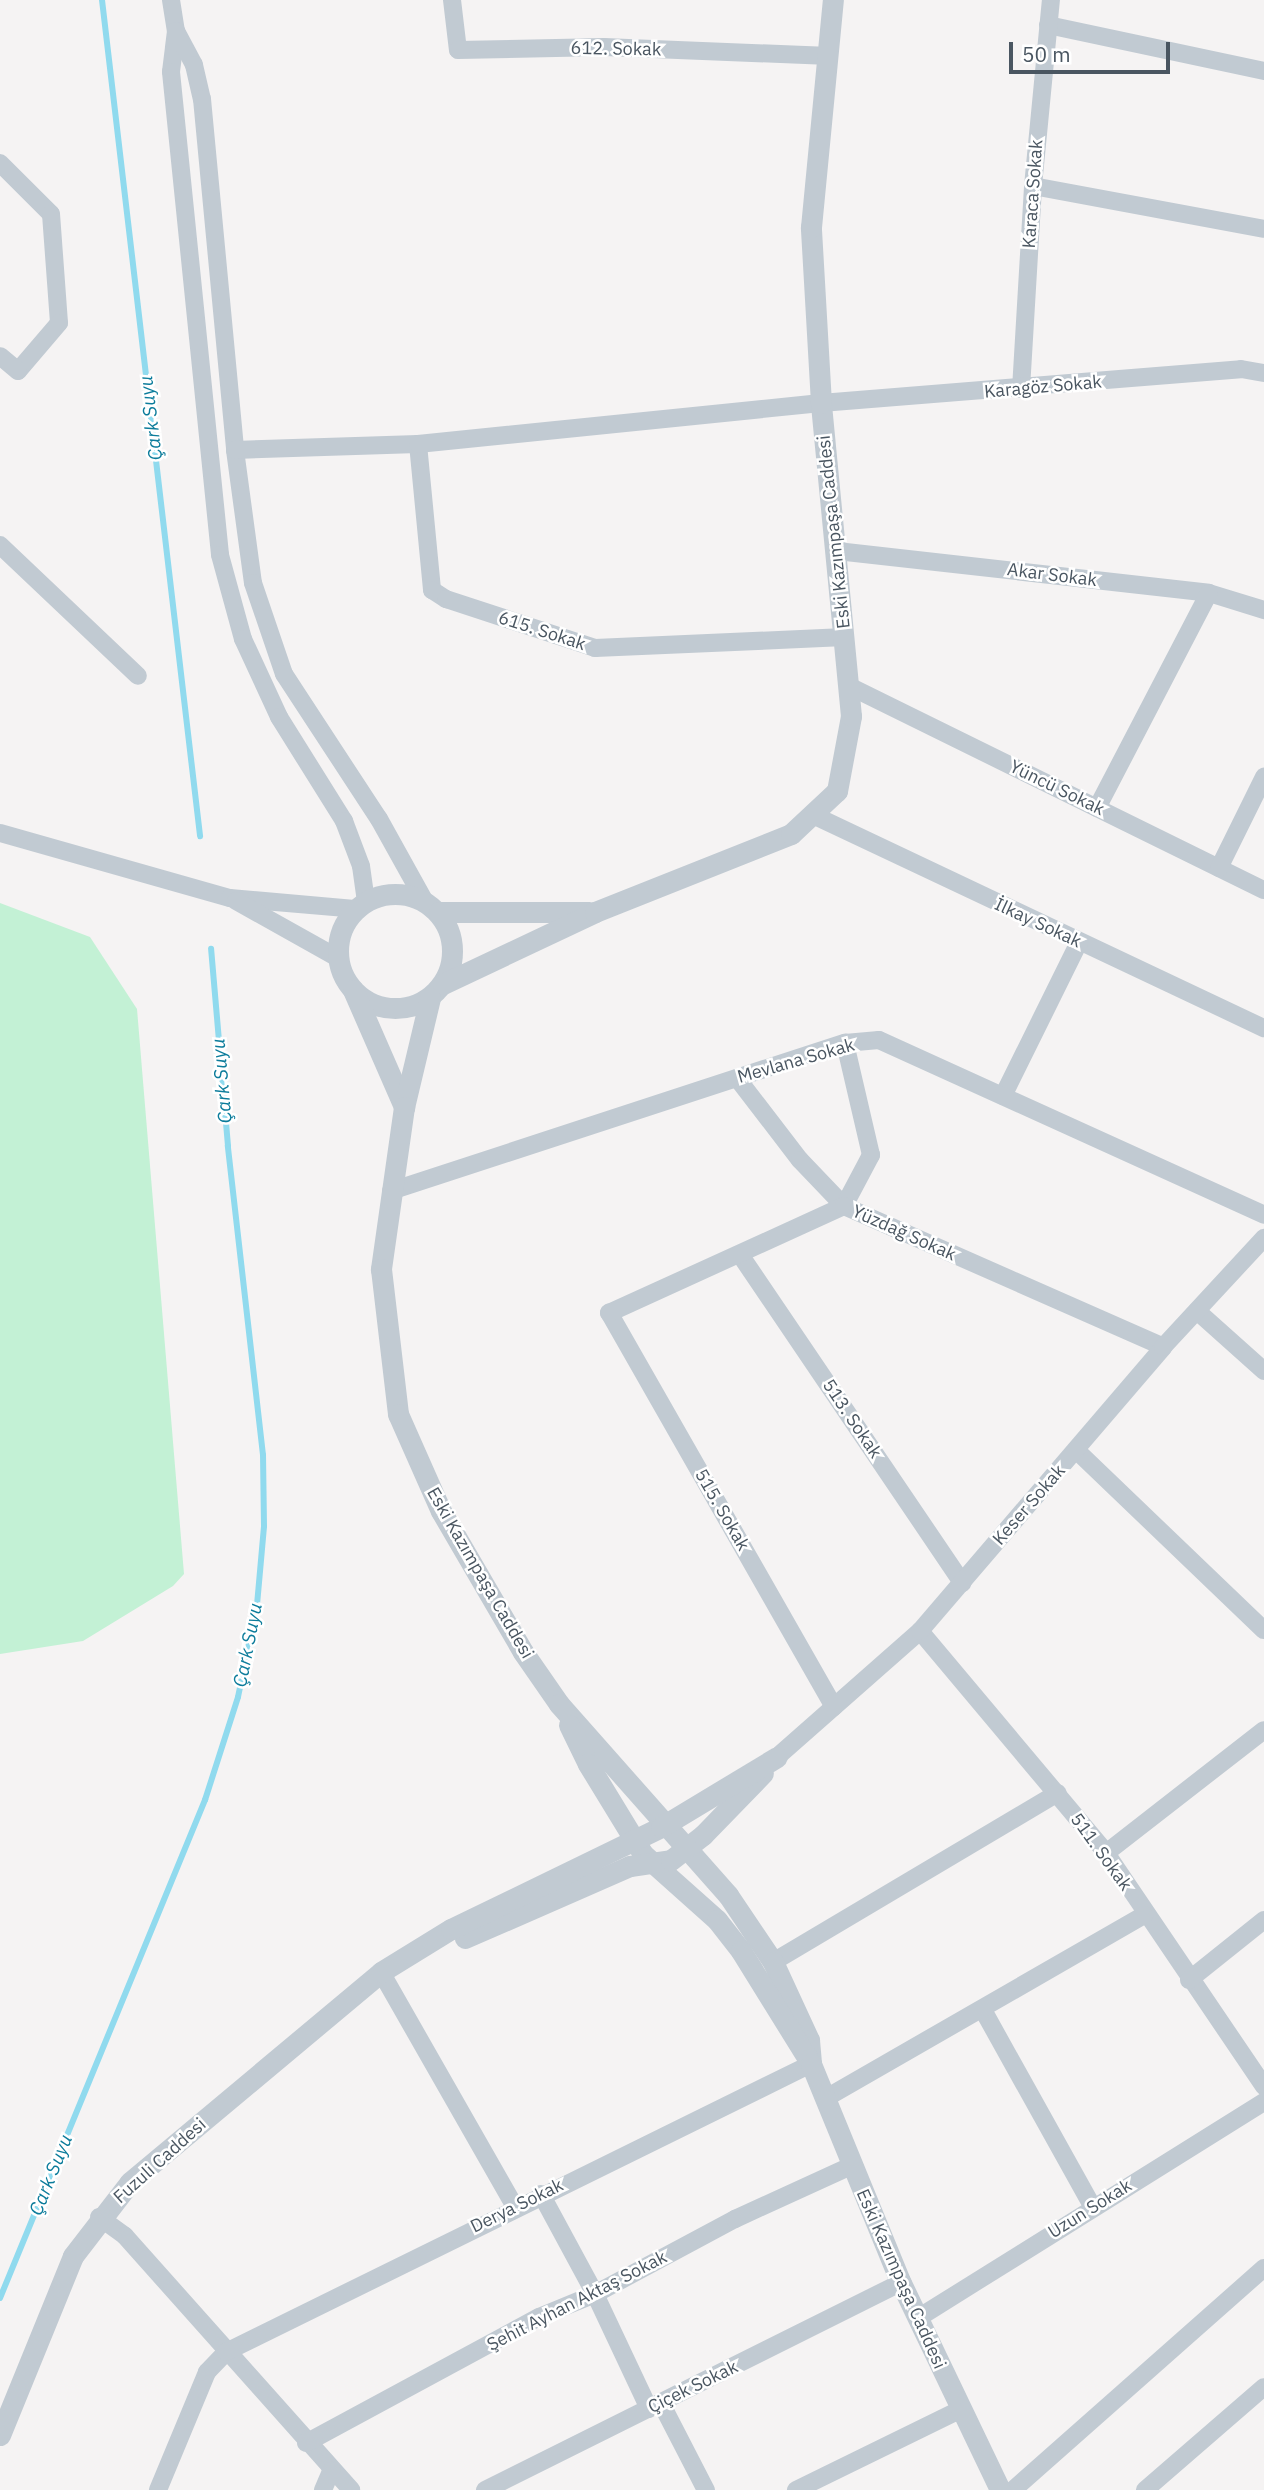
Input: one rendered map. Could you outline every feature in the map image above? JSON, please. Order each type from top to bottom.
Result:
[{"type":"street","points":[[171,0],[176,31],[171,72],[220,555],[243,639],[279,717],[344,821],[361,866],[360,905],[338,940],[338,958],[404,1107]]},
{"type":"street","name":"612. Sokak","points":[[452,0],[458,50],[604,47],[824,55]]},
{"type":"street","name":"Eski Kazımpaşa Caddesi","points":[[811,2064],[809,2040],[774,1962],[688,1848],[559,1704],[523,1652],[441,1511],[398,1414],[381,1269],[404,1107],[436,991],[595,912],[792,834],[837,791],[851,716],[821,403],[811,227],[824,55],[833,0]]},
{"type":"street","name":"Karaca Sokak","points":[[1021,389],[1033,186],[1051,0]]},
{"type":"street","points":[[1048,26],[1264,71]]},
{"type":"street","points":[[176,31],[194,65],[202,99],[235,450],[253,583],[284,674],[379,819],[453,947],[436,991],[398,1009],[365,1000],[352,989]]},
{"type":"street","points":[[0,163],[51,214],[60,323],[18,371],[0,356]]},
{"type":"street","points":[[1033,186],[1264,229]]},
{"type":"street","name":"Karagöz Sokak","points":[[821,403],[1021,389],[1241,369],[1264,373]]},
{"type":"street","points":[[235,450],[418,444],[821,403]]},
{"type":"street","name":"615. Sokak","points":[[418,444],[432,590],[446,599],[595,648],[845,637]]},
{"type":"street","points":[[0,545],[138,677]]},
{"type":"street","name":"Akar Sokak","points":[[837,551],[1209,593],[1264,610]]},
{"type":"street","points":[[1097,808],[1209,593]]},
{"type":"street","name":"Yüncü Sokak","points":[[849,687],[1264,890]]},
{"type":"street","points":[[1219,868],[1264,777]]},
{"type":"street","name":"İlkay Sokak","points":[[813,815],[1264,1028]]},
{"type":"street","points":[[0,833],[230,898],[360,905],[385,894],[431,906]]},
{"type":"street","points":[[230,898],[338,958]]},
{"type":"street","name":"Eski Kazımpaşa Caddesi","points":[[431,906],[595,912]]},
{"type":"street","points":[[1003,1096],[1079,942]]},
{"type":"street","name":"Mevlana Sokak","points":[[391,1191],[845,1043],[879,1040],[1264,1215]]},
{"type":"street","points":[[737,1078],[800,1160],[844,1206],[871,1155],[845,1043]]},
{"type":"street","name":"Yüzdağ Sokak","points":[[609,1313],[741,1256],[844,1206],[1163,1347]]},
{"type":"street","name":"Keser Sokak","points":[[777,1757],[920,1631],[1163,1347],[1264,1238]]},
{"type":"street","name":"513. Sokak","points":[[741,1256],[962,1583]]},
{"type":"street","points":[[1197,1311],[1264,1371]]},
{"type":"street","name":"515. Sokak","points":[[609,1313],[834,1707]]},
{"type":"street","points":[[1076,1450],[1264,1630]]},
{"type":"street","name":"511. Sokak","points":[[920,1631],[1106,1853],[1144,1915],[1264,2086]]},
{"type":"street","name":"Eski Kazımpaşa Caddesi","points":[[559,1704],[588,1764],[634,1839],[655,1865],[717,1920],[741,1951],[811,2064],[901,2284],[1000,2490]]},
{"type":"street","points":[[1106,1853],[1264,1730]]},
{"type":"street","points":[[410,1957],[451,1929],[667,1823],[777,1757]]},
{"type":"street","points":[[410,1957],[630,1866],[655,1865],[688,1848],[777,1757]]},
{"type":"street","points":[[774,1962],[1058,1793]]},
{"type":"street","points":[[826,2098],[1144,1915]]},
{"type":"street","points":[[1189,1980],[1264,1920]]},
{"type":"street","name":"Fuzuli Caddesi","points":[[0,2435],[73,2256],[99,2217],[130,2182],[381,1972],[410,1957]]},
{"type":"street","points":[[381,1972],[515,2207]]},
{"type":"street","points":[[983,2010],[1092,2206]]},
{"type":"street","name":"Derya Sokak","points":[[226,2352],[541,2194],[811,2064]]},
{"type":"street","name":"Uzun Sokak","points":[[918,2318],[1092,2206],[1264,2102]]},
{"type":"street","name":"Şehit Ayhan Aktaş Sokak","points":[[306,2443],[539,2317],[595,2294],[735,2219],[851,2166]]},
{"type":"street","points":[[541,2194],[655,2406],[705,2490]]},
{"type":"street","points":[[99,2217],[125,2236],[306,2443],[351,2490]]},
{"type":"street","points":[[1013,2490],[1264,2268]]},
{"type":"street","name":"Çiçek Sokak","points":[[485,2490],[901,2284]]},
{"type":"street","points":[[158,2490],[207,2372],[226,2352]]},
{"type":"street","points":[[1145,2490],[1264,2387]]},
{"type":"street","points":[[796,2490],[961,2409]]},
{"type":"street","points":[[323,2490],[331,2471]]},
{"type":"green space","points":[[0,903],[90,937],[137,1009],[184,1574],[173,1586],[83,1641],[0,1654]]},
{"type":"waterway","name":"Çark Suyu","points":[[102,0],[200,836]]},
{"type":"waterway","name":"Çark Suyu","points":[[0,2298],[205,1800],[238,1697],[257,1605],[264,1526],[263,1455],[228,1146],[211,949]]}]
